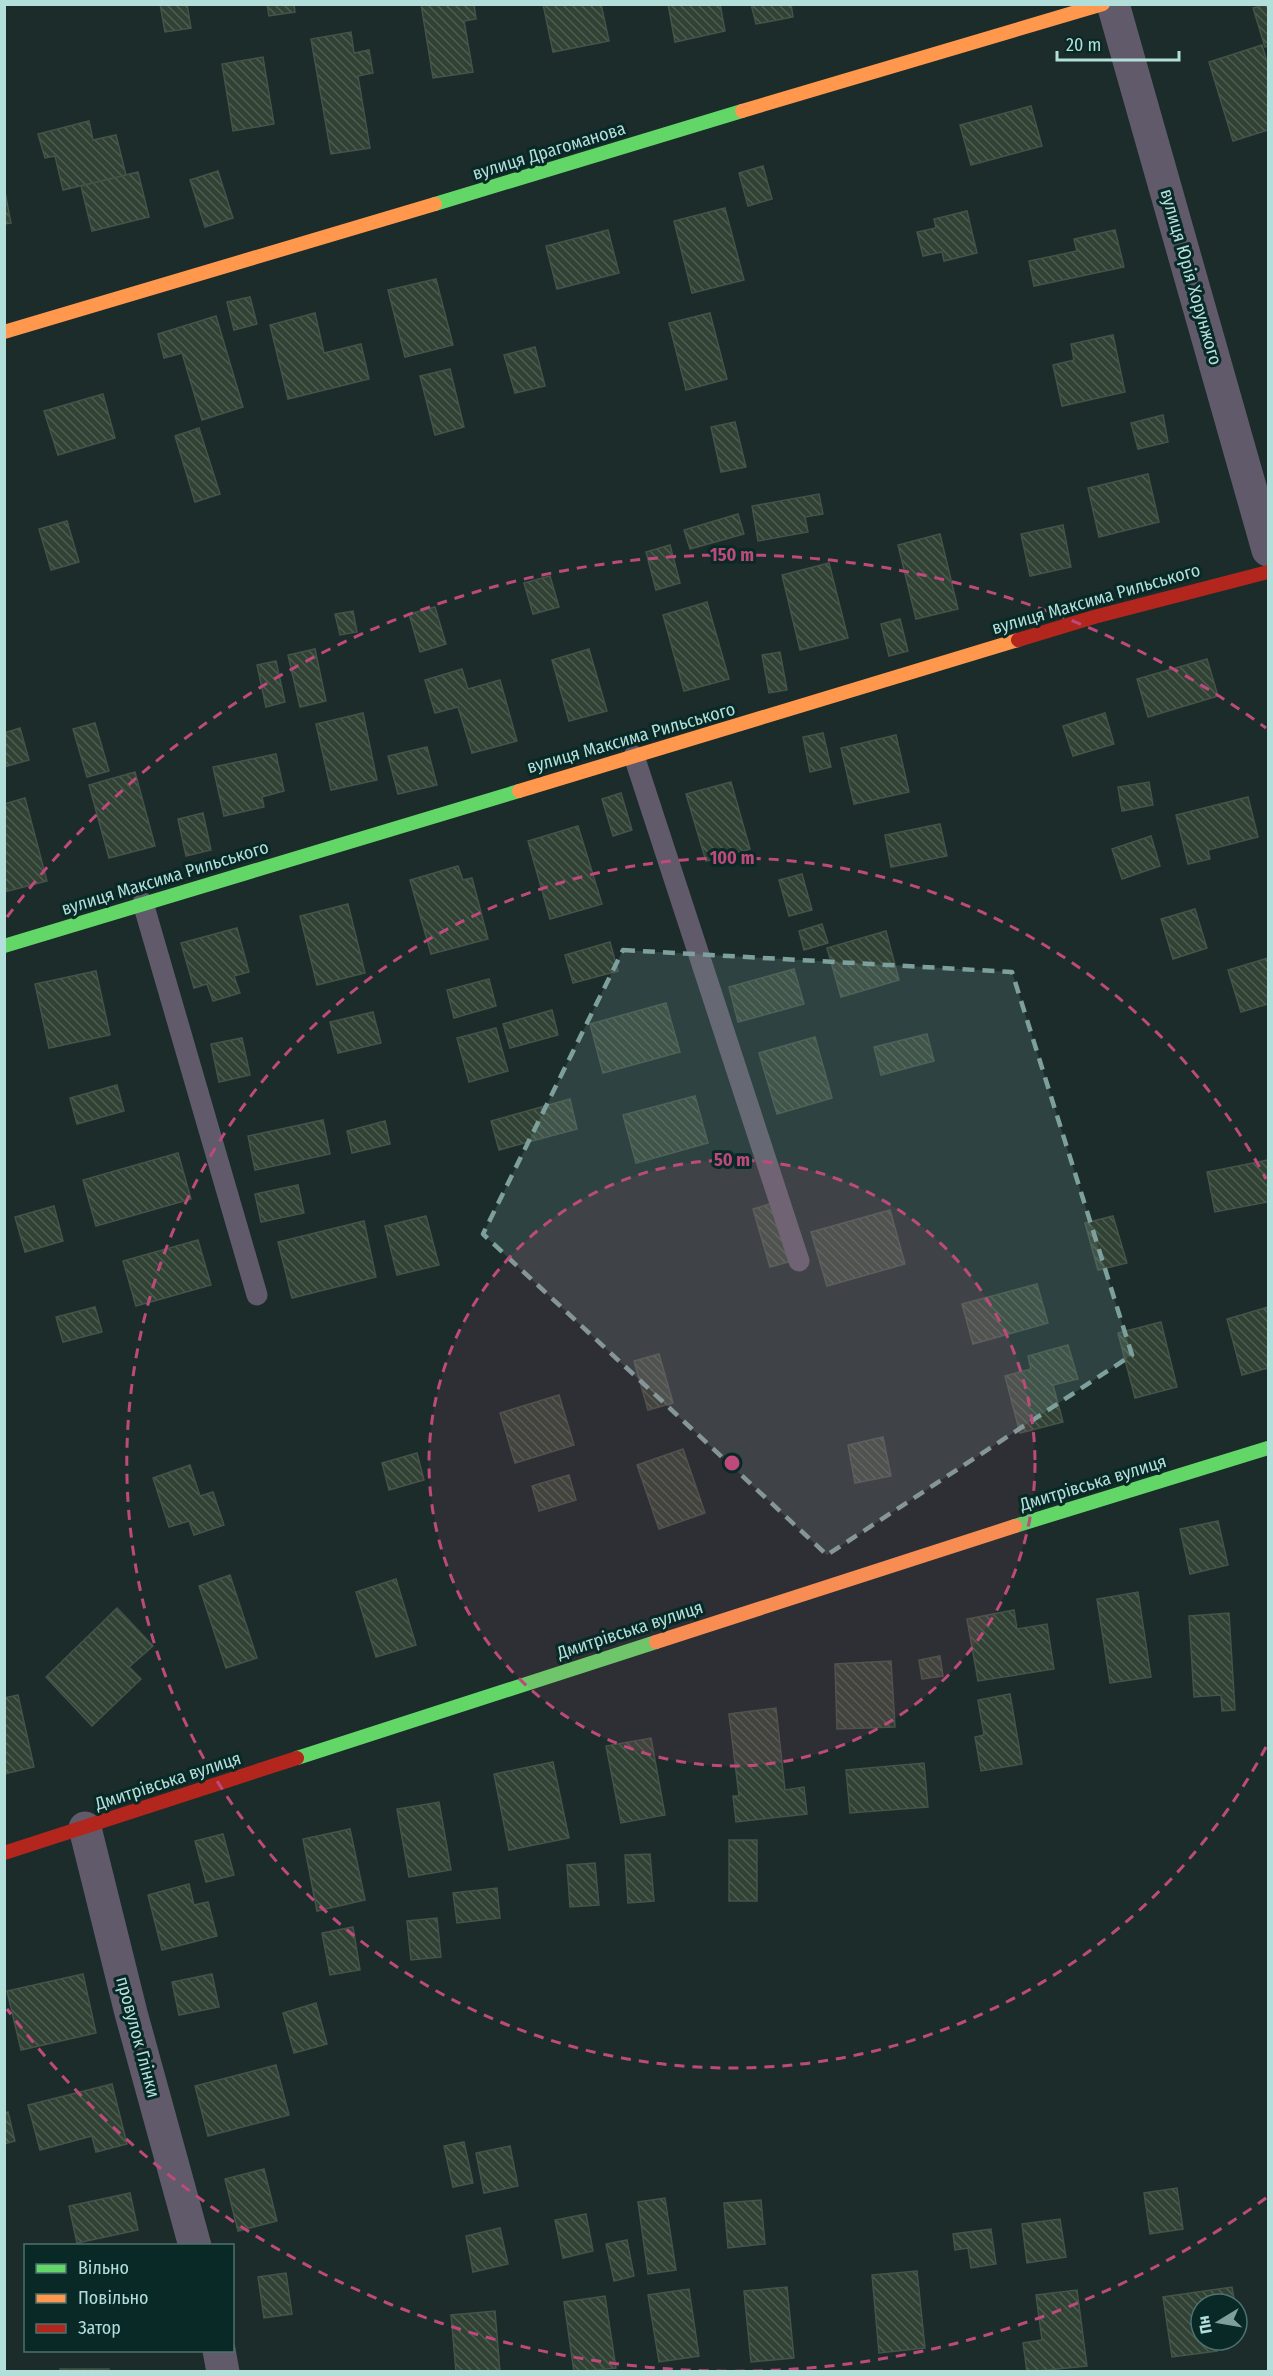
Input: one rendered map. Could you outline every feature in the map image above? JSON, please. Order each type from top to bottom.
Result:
[{"type":"street","name":"вулиця Драгоманова","points":[[4,332],[1103,4]]},
{"type":"street","name":"вулиця Юрія Хорунжого","points":[[1113,4],[1269,550]]},
{"type":"street","name":"вулиця Максима Рильського","points":[[4,946],[1094,617],[1269,572]]},
{"type":"street","name":"Дмитрівська вулиця","points":[[4,1853],[990,1533],[1269,1448]]},
{"type":"street","name":"провулок Глінки","points":[[85,1828],[131,2013],[194,2244]]},
{"type":"street","points":[[219,2352],[223,2372]]},
{"type":"lane","points":[[634,756],[799,1261]]},
{"type":"lane","points":[[143,903],[257,1295]]},
{"type":"highlighted area","points":[[623,950],[1012,972],[1132,1355],[827,1555],[483,1234]]},
{"type":"building","points":[[160,4],[187,4],[191,28],[165,32]]},
{"type":"building","points":[[267,4],[294,4],[295,12],[269,16]]},
{"type":"building","points":[[421,4],[474,4],[476,19],[464,21],[473,72],[433,78]]},
{"type":"building","points":[[543,4],[601,4],[609,41],[553,52]]},
{"type":"building","points":[[668,4],[720,4],[725,31],[675,42]]},
{"type":"building","points":[[751,4],[791,4],[793,17],[756,24]]},
{"type":"building","points":[[1268,4],[1268,46],[1265,47],[1253,8]]},
{"type":"building","points":[[351,32],[354,53],[369,50],[373,73],[358,76],[370,148],[331,154],[311,39]]},
{"type":"building","points":[[1262,45],[1268,65],[1268,130],[1233,141],[1209,62]]},
{"type":"building","points":[[263,57],[274,124],[233,131],[222,64]]},
{"type":"building","points":[[1031,106],[1042,146],[971,165],[960,125]]},
{"type":"building","points":[[89,121],[93,140],[116,135],[126,175],[63,190],[55,156],[45,158],[38,134]]},
{"type":"building","points":[[763,166],[772,199],[748,206],[739,173]]},
{"type":"building","points":[[218,171],[233,218],[205,227],[190,180]]},
{"type":"building","points":[[138,172],[149,217],[92,231],[81,186]]},
{"type":"building","points":[[4,187],[11,223],[4,224]]},
{"type":"building","points":[[725,208],[744,280],[692,293],[674,221]]},
{"type":"building","points":[[967,211],[977,253],[944,261],[942,252],[923,256],[917,232],[936,228],[934,219]]},
{"type":"building","points":[[608,230],[619,273],[557,289],[546,246]]},
{"type":"building","points":[[1115,230],[1124,267],[1034,286],[1029,261],[1077,251],[1074,239]]},
{"type":"building","points":[[436,279],[453,345],[405,357],[388,290]]},
{"type":"building","points":[[250,297],[257,324],[234,330],[227,302]]},
{"type":"building","points":[[315,313],[324,353],[361,344],[369,379],[288,399],[270,325]]},
{"type":"building","points":[[710,313],[727,379],[686,390],[669,323]]},
{"type":"building","points":[[216,316],[243,407],[202,420],[182,353],[164,358],[158,334]]},
{"type":"building","points":[[1113,335],[1125,392],[1062,406],[1053,365],[1074,360],[1071,344]]},
{"type":"building","points":[[535,347],[545,386],[515,393],[504,355]]},
{"type":"building","points":[[450,369],[464,427],[435,435],[420,376]]},
{"type":"building","points":[[103,394],[115,438],[58,455],[44,411]]},
{"type":"building","points":[[1163,415],[1168,442],[1138,449],[1131,423]]},
{"type":"building","points":[[735,422],[746,467],[721,472],[711,427]]},
{"type":"building","points":[[199,428],[220,494],[195,502],[175,436]]},
{"type":"building","points":[[1148,474],[1159,522],[1099,537],[1088,488]]},
{"type":"building","points":[[819,494],[823,514],[805,517],[808,532],[758,541],[752,506]]},
{"type":"building","points":[[738,514],[744,534],[690,549],[684,530]]},
{"type":"building","points":[[67,521],[79,562],[51,570],[39,529]]},
{"type":"building","points":[[1063,525],[1071,567],[1030,576],[1021,534]]},
{"type":"building","points":[[940,534],[958,609],[916,619],[898,545]]},
{"type":"building","points":[[670,545],[680,583],[656,590],[646,552]]},
{"type":"building","points":[[829,563],[848,638],[800,650],[782,575]]},
{"type":"building","points":[[550,576],[559,607],[533,614],[524,583]]},
{"type":"building","points":[[707,602],[729,679],[684,691],[663,615]]},
{"type":"building","points":[[435,607],[446,644],[420,652],[409,614]]},
{"type":"building","points":[[353,611],[357,632],[340,635],[335,614]]},
{"type":"building","points":[[900,619],[908,651],[889,656],[881,624]]},
{"type":"building","points":[[315,649],[326,701],[300,707],[288,655]]},
{"type":"building","points":[[589,649],[607,711],[569,721],[552,660]]},
{"type":"building","points":[[780,652],[787,690],[769,693],[762,655]]},
{"type":"building","points":[[1207,659],[1218,696],[1148,717],[1137,679]]},
{"type":"building","points":[[276,661],[285,702],[266,707],[257,665]]},
{"type":"building","points":[[462,669],[468,689],[500,680],[517,741],[472,753],[458,707],[435,713],[425,680]]},
{"type":"building","points":[[363,713],[377,780],[331,790],[316,724]]},
{"type":"building","points":[[1105,713],[1114,744],[1073,756],[1063,726]]},
{"type":"building","points":[[95,723],[109,771],[87,777],[73,729]]},
{"type":"building","points":[[20,728],[29,760],[4,767],[4,733]]},
{"type":"building","points":[[823,733],[831,767],[810,772],[803,737]]},
{"type":"building","points":[[896,735],[909,792],[854,804],[841,748]]},
{"type":"building","points":[[427,747],[437,785],[398,794],[388,756]]},
{"type":"building","points":[[276,754],[284,791],[262,797],[264,807],[224,816],[213,767]]},
{"type":"building","points":[[135,772],[155,846],[109,858],[89,785]]},
{"type":"building","points":[[731,782],[750,849],[706,861],[686,794]]},
{"type":"building","points":[[1149,782],[1153,805],[1122,811],[1118,787]]},
{"type":"building","points":[[621,793],[632,830],[613,836],[602,799]]},
{"type":"building","points":[[1248,797],[1258,837],[1208,850],[1210,859],[1188,864],[1176,815]]},
{"type":"building","points":[[25,798],[47,881],[4,892],[4,804]]},
{"type":"building","points":[[203,813],[211,850],[186,856],[178,819]]},
{"type":"building","points":[[940,824],[947,856],[891,867],[885,835]]},
{"type":"building","points":[[578,826],[602,904],[550,919],[528,841]]},
{"type":"building","points":[[1151,836],[1160,866],[1122,879],[1112,849]]},
{"type":"building","points":[[458,866],[463,880],[472,878],[488,939],[431,954],[410,880]]},
{"type":"building","points":[[802,874],[812,910],[789,916],[779,880]]},
{"type":"building","points":[[348,904],[365,973],[317,985],[300,916]]},
{"type":"building","points":[[1195,909],[1207,948],[1173,959],[1161,919]]},
{"type":"building","points":[[822,924],[828,943],[804,950],[799,931]]},
{"type":"building","points":[[237,928],[249,972],[234,976],[240,993],[213,1001],[207,984],[194,988],[181,943]]},
{"type":"building","points":[[886,931],[899,980],[841,997],[827,948]]},
{"type":"building","points":[[610,942],[618,971],[573,983],[565,955]]},
{"type":"building","points":[[1268,958],[1268,1004],[1241,1012],[1228,970]]},
{"type":"building","points":[[794,969],[804,1004],[738,1022],[729,987]]},
{"type":"building","points":[[96,971],[110,1035],[49,1048],[35,984]]},
{"type":"building","points":[[489,979],[496,1006],[454,1018],[447,990]]},
{"type":"building","points":[[666,1003],[680,1052],[603,1073],[590,1024]]},
{"type":"building","points":[[552,1010],[558,1035],[510,1048],[503,1024]]},
{"type":"building","points":[[373,1012],[381,1043],[338,1053],[330,1022]]},
{"type":"building","points":[[496,1028],[508,1071],[469,1082],[457,1038]]},
{"type":"building","points":[[927,1034],[934,1061],[881,1075],[874,1047]]},
{"type":"building","points":[[815,1037],[832,1098],[777,1114],[759,1053]]},
{"type":"building","points":[[242,1038],[250,1075],[219,1082],[211,1044]]},
{"type":"building","points":[[117,1085],[124,1111],[77,1124],[70,1098]]},
{"type":"building","points":[[695,1096],[708,1143],[636,1163],[623,1115]]},
{"type":"building","points":[[570,1099],[577,1129],[499,1150],[491,1121]]},
{"type":"building","points":[[323,1120],[330,1154],[255,1170],[248,1136]]},
{"type":"building","points":[[385,1121],[390,1144],[352,1153],[347,1131]]},
{"type":"building","points":[[178,1153],[191,1199],[96,1226],[83,1180]]},
{"type":"building","points":[[1268,1160],[1268,1202],[1215,1212],[1207,1172]]},
{"type":"building","points":[[298,1185],[304,1213],[261,1222],[255,1194]]},
{"type":"building","points":[[787,1199],[803,1258],[770,1267],[753,1209]]},
{"type":"building","points":[[54,1206],[63,1241],[25,1252],[15,1217]]},
{"type":"building","points":[[890,1210],[905,1264],[827,1286],[811,1232]]},
{"type":"building","points":[[426,1216],[439,1265],[397,1275],[385,1226]]},
{"type":"building","points":[[1113,1216],[1127,1263],[1098,1270],[1085,1223]]},
{"type":"building","points":[[364,1221],[376,1277],[292,1298],[278,1242]]},
{"type":"building","points":[[198,1240],[211,1285],[136,1306],[123,1261]]},
{"type":"building","points":[[1037,1284],[1048,1323],[973,1344],[962,1304]]},
{"type":"building","points":[[95,1307],[102,1332],[63,1342],[56,1317]]},
{"type":"building","points":[[1268,1307],[1268,1368],[1242,1375],[1227,1319]]},
{"type":"building","points":[[1161,1322],[1177,1387],[1135,1398],[1118,1333]]},
{"type":"building","points":[[1068,1345],[1078,1379],[1053,1385],[1063,1422],[1020,1433],[1005,1376],[1031,1369],[1028,1356]]},
{"type":"building","points":[[659,1354],[673,1403],[648,1410],[634,1361]]},
{"type":"building","points":[[559,1395],[574,1445],[515,1463],[500,1413]]},
{"type":"building","points":[[883,1437],[891,1476],[855,1483],[848,1445]]},
{"type":"building","points":[[683,1449],[705,1513],[659,1529],[637,1465]]},
{"type":"building","points":[[417,1453],[424,1480],[389,1490],[382,1463]]},
{"type":"building","points":[[190,1465],[200,1496],[213,1492],[224,1525],[194,1535],[189,1521],[169,1527],[153,1478]]},
{"type":"building","points":[[569,1475],[576,1500],[539,1511],[532,1486]]},
{"type":"building","points":[[1218,1521],[1228,1565],[1190,1574],[1180,1529]]},
{"type":"building","points":[[230,1575],[257,1658],[226,1668],[199,1586]]},
{"type":"building","points":[[396,1579],[416,1645],[376,1657],[356,1592]]},
{"type":"building","points":[[1138,1592],[1151,1677],[1110,1683],[1097,1599]]},
{"type":"building","points":[[117,1608],[153,1646],[129,1667],[141,1679],[92,1726],[46,1677]]},
{"type":"building","points":[[1014,1610],[1017,1629],[1047,1624],[1054,1669],[978,1681],[967,1619]]},
{"type":"building","points":[[1229,1613],[1235,1710],[1222,1711],[1221,1695],[1194,1697],[1189,1616]]},
{"type":"building","points":[[940,1656],[943,1676],[922,1679],[919,1660]]},
{"type":"building","points":[[891,1661],[895,1727],[837,1729],[835,1664]]},
{"type":"building","points":[[1010,1694],[1022,1764],[981,1771],[975,1737],[984,1735],[978,1700]]},
{"type":"building","points":[[18,1695],[34,1767],[4,1774],[4,1698]]},
{"type":"building","points":[[776,1708],[785,1790],[804,1787],[807,1814],[736,1822],[733,1796],[739,1796],[729,1714]]},
{"type":"building","points":[[651,1738],[665,1815],[621,1823],[606,1746]]},
{"type":"building","points":[[553,1762],[569,1838],[509,1850],[494,1774]]},
{"type":"building","points":[[924,1763],[928,1807],[850,1813],[846,1770]]},
{"type":"building","points":[[439,1802],[451,1870],[409,1877],[397,1809]]},
{"type":"building","points":[[350,1829],[365,1900],[317,1911],[303,1839]]},
{"type":"building","points":[[223,1834],[234,1875],[206,1882],[195,1841]]},
{"type":"building","points":[[729,1840],[757,1840],[757,1901],[729,1901]]},
{"type":"building","points":[[650,1854],[654,1901],[628,1903],[625,1855]]},
{"type":"building","points":[[595,1863],[599,1905],[570,1907],[567,1865]]},
{"type":"building","points":[[189,1884],[194,1905],[208,1902],[217,1936],[162,1950],[148,1895]]},
{"type":"building","points":[[497,1888],[500,1918],[457,1923],[453,1893]]},
{"type":"building","points":[[437,1918],[441,1957],[411,1960],[407,1921]]},
{"type":"building","points":[[353,1927],[360,1970],[330,1975],[322,1933]]},
{"type":"building","points":[[83,1974],[96,2033],[21,2050],[7,1991]]},
{"type":"building","points":[[212,1974],[219,2007],[179,2015],[172,1982]]},
{"type":"building","points":[[316,2003],[327,2044],[294,2053],[283,2013]]},
{"type":"building","points":[[276,2065],[289,2115],[208,2136],[195,2086]]},
{"type":"building","points":[[112,2084],[127,2144],[96,2152],[92,2136],[40,2150],[28,2105]]},
{"type":"building","points":[[8,2112],[15,2141],[4,2144],[4,2113]]},
{"type":"building","points":[[464,2142],[473,2183],[453,2187],[444,2146]]},
{"type":"building","points":[[510,2146],[518,2186],[484,2193],[476,2153]]},
{"type":"building","points":[[264,2169],[277,2221],[238,2231],[225,2179]]},
{"type":"building","points":[[1177,2188],[1183,2229],[1150,2234],[1144,2193]]},
{"type":"building","points":[[130,2193],[138,2230],[77,2243],[69,2206]]},
{"type":"building","points":[[665,2198],[676,2270],[648,2274],[638,2202]]},
{"type":"building","points":[[761,2200],[765,2244],[728,2248],[724,2203]]},
{"type":"building","points":[[586,2214],[593,2251],[563,2258],[555,2220]]},
{"type":"building","points":[[1060,2219],[1066,2257],[1027,2263],[1022,2224]]},
{"type":"building","points":[[500,2228],[508,2264],[473,2272],[466,2236]]},
{"type":"building","points":[[991,2229],[996,2264],[971,2268],[968,2248],[955,2250],[953,2234]]},
{"type":"building","points":[[627,2240],[634,2276],[614,2281],[606,2244]]},
{"type":"building","points":[[917,2271],[925,2348],[879,2353],[872,2275]]},
{"type":"building","points":[[286,2273],[292,2314],[264,2318],[258,2277]]},
{"type":"building","points":[[787,2287],[794,2358],[751,2362],[744,2291]]},
{"type":"building","points":[[1232,2287],[1233,2292],[1198,2292]]},
{"type":"building","points":[[689,2289],[699,2356],[659,2362],[648,2295]]},
{"type":"building","points":[[1077,2290],[1087,2366],[1027,2372],[1023,2343],[1042,2340],[1036,2295]]},
{"type":"building","points":[[1189,2293],[1189,2352],[1210,2352],[1172,2357],[1163,2297]]},
{"type":"building","points":[[605,2296],[616,2368],[574,2372],[564,2302]]},
{"type":"building","points":[[495,2311],[500,2372],[456,2372],[451,2315]]},
{"type":"building","points":[[60,2369],[109,2369],[109,2372],[60,2372]]},
{"type":"traffic: fast","points":[[435,204],[742,111]]},
{"type":"traffic: fast","points":[[4,946],[519,791]]},
{"type":"traffic: fast","points":[[1015,1526],[1268,1448]]},
{"type":"traffic: fast","points":[[297,1758],[656,1642]]},
{"type":"traffic: slow","points":[[742,111],[1103,4]]},
{"type":"traffic: slow","points":[[4,332],[435,204]]},
{"type":"traffic: slow","points":[[519,791],[1018,640]]},
{"type":"traffic: slow","points":[[656,1642],[1015,1526]]},
{"type":"traffic: jam","points":[[1018,640],[1094,617],[1268,572]]},
{"type":"traffic: jam","points":[[4,1853],[297,1758]]}]
